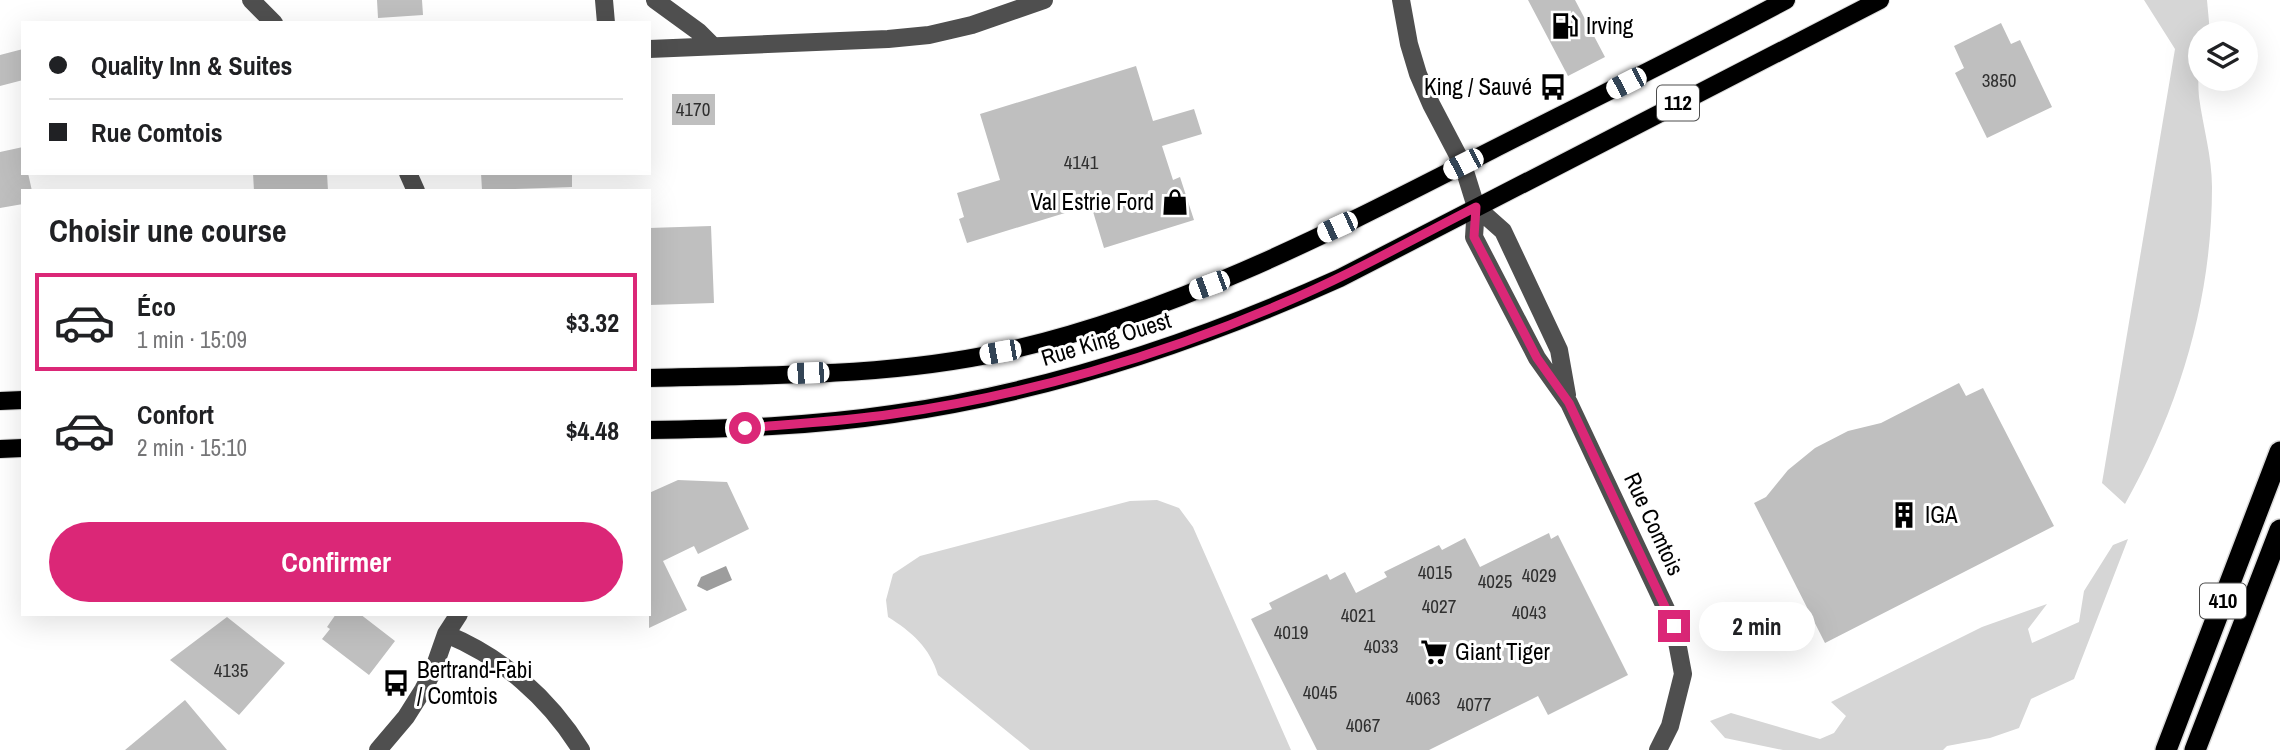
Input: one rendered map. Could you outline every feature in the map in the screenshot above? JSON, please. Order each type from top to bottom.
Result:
[{"type":"highway","name":"410","points":[[2166,750],[2280,452]]},
{"type":"highway","name":"410","points":[[2195,750],[2280,530]]},
{"type":"main road","name":"Rue King Ouest","points":[[651,378],[886,368],[957,359],[1043,341],[1093,327],[1209,285],[1337,227],[1786,0]]},
{"type":"main road","name":"Rue King Ouest","points":[[651,430],[717,429],[854,419],[941,406],[1038,385],[1172,345],[1282,304],[1340,278],[1880,0]]},
{"type":"main road","points":[[0,401],[21,400]]},
{"type":"main road","points":[[0,449],[21,448]]},
{"type":"street","points":[[251,0],[272,21]]},
{"type":"street","points":[[604,0],[606,21]]},
{"type":"street","points":[[655,0],[699,32],[713,46]]},
{"type":"street","points":[[651,49],[929,35],[1009,6],[1044,0]]},
{"type":"street","name":"Rue Comtois","points":[[1401,0],[1418,74],[1430,104],[1463,164],[1476,207],[1474,237],[1537,358],[1569,403],[1674,626],[1683,674],[1670,726],[1658,750]]},
{"type":"street","name":"Rue Comtois","points":[[1476,207],[1503,231],[1559,350],[1569,403]]},
{"type":"street","points":[[443,616],[446,634]]},
{"type":"street","points":[[378,750],[406,717],[423,690],[446,634],[458,616]]},
{"type":"street","points":[[446,634],[473,645],[527,685],[555,714],[581,750]]},
{"type":"shaded area","points":[[2144,0],[2207,0],[2209,21],[2188,21],[2188,91],[2199,91],[2212,175],[2211,229],[2206,270],[2199,311],[2177,390],[2145,467],[2125,504],[2102,483],[2175,49]]},
{"type":"shaded area","points":[[1157,500],[1179,508],[1193,527],[1291,750],[1030,750],[938,675],[935,665],[919,642],[888,617],[886,600],[893,574],[920,556],[1130,501]]},
{"type":"shaded area","points":[[2128,539],[2074,679],[2031,699],[2019,728],[1990,738],[1947,746],[1943,750],[1783,750],[1725,738],[1710,721],[1731,713],[1820,739],[1834,733],[1846,716],[1831,702],[1982,627],[2047,604],[2028,629],[2032,643],[2079,622],[2084,591],[2113,545]]},
{"type":"shaded area","points":[[726,566],[732,580],[707,591],[697,586],[701,577]]},
{"type":"building","points":[[377,0],[422,0],[423,15],[378,18]]},
{"type":"building","points":[[1528,0],[1575,0],[1605,57],[1568,76]]},
{"type":"building","points":[[2001,23],[2011,44],[2020,40],[2052,107],[1987,138],[1955,73],[1964,68],[1954,46]]},
{"type":"building","points":[[21,50],[21,81],[0,86],[0,55]]},
{"type":"building","points":[[1136,66],[1153,121],[1194,109],[1202,134],[1162,146],[1173,180],[1180,177],[1194,220],[1104,248],[1091,205],[967,243],[959,219],[964,217],[957,193],[1000,180],[980,114]]},
{"type":"building","points":[[672,94],[715,94],[715,125],[672,125]]},
{"type":"building","points":[[21,147],[21,175],[28,175],[32,189],[21,189],[21,204],[0,208],[0,152]]},
{"type":"building","points":[[253,175],[327,175],[328,189],[254,189]]},
{"type":"building","points":[[481,175],[572,175],[572,187],[482,189]]},
{"type":"building","points":[[711,226],[714,303],[651,305],[651,228]]},
{"type":"building","name":"IGA","points":[[1959,383],[1966,396],[1983,388],[2054,526],[1825,643],[1754,503],[1766,497],[1788,470],[1815,448],[1848,431],[1881,423]]},
{"type":"building","points":[[678,480],[727,482],[749,529],[698,554],[694,546],[663,561],[687,610],[649,628],[651,616],[651,492]]},
{"type":"building","points":[[1549,533],[1551,539],[1558,535],[1628,675],[1548,715],[1538,696],[1429,750],[1317,750],[1251,619],[1272,609],[1269,603],[1327,574],[1330,580],[1345,572],[1356,593],[1387,577],[1384,572],[1439,545],[1442,550],[1465,538],[1480,567]]},
{"type":"building","points":[[335,616],[363,616],[395,641],[369,675],[322,639],[330,629],[327,627]]},
{"type":"building","points":[[227,617],[285,663],[239,715],[170,660]]},
{"type":"building","points":[[185,700],[227,750],[125,750]]},
{"type":"place","name":"Irving","points":[[1565,26]]},
{"type":"place","name":"King / Sauvé","points":[[1553,87]]},
{"type":"place","name":"Val Estrie Ford","points":[[1175,202]]},
{"type":"place","name":"IGA","points":[[1904,515]]},
{"type":"place","name":"Giant Tiger","points":[[1434,652]]},
{"type":"place","name":"Bertrand-Fabi / Comtois","points":[[396,683]]},
{"type":"route","points":[[745,428],[828,422],[941,406],[1038,385],[1150,352],[1282,304],[1340,278],[1476,207],[1474,237],[1537,358],[1569,403],[1674,626]]}]
